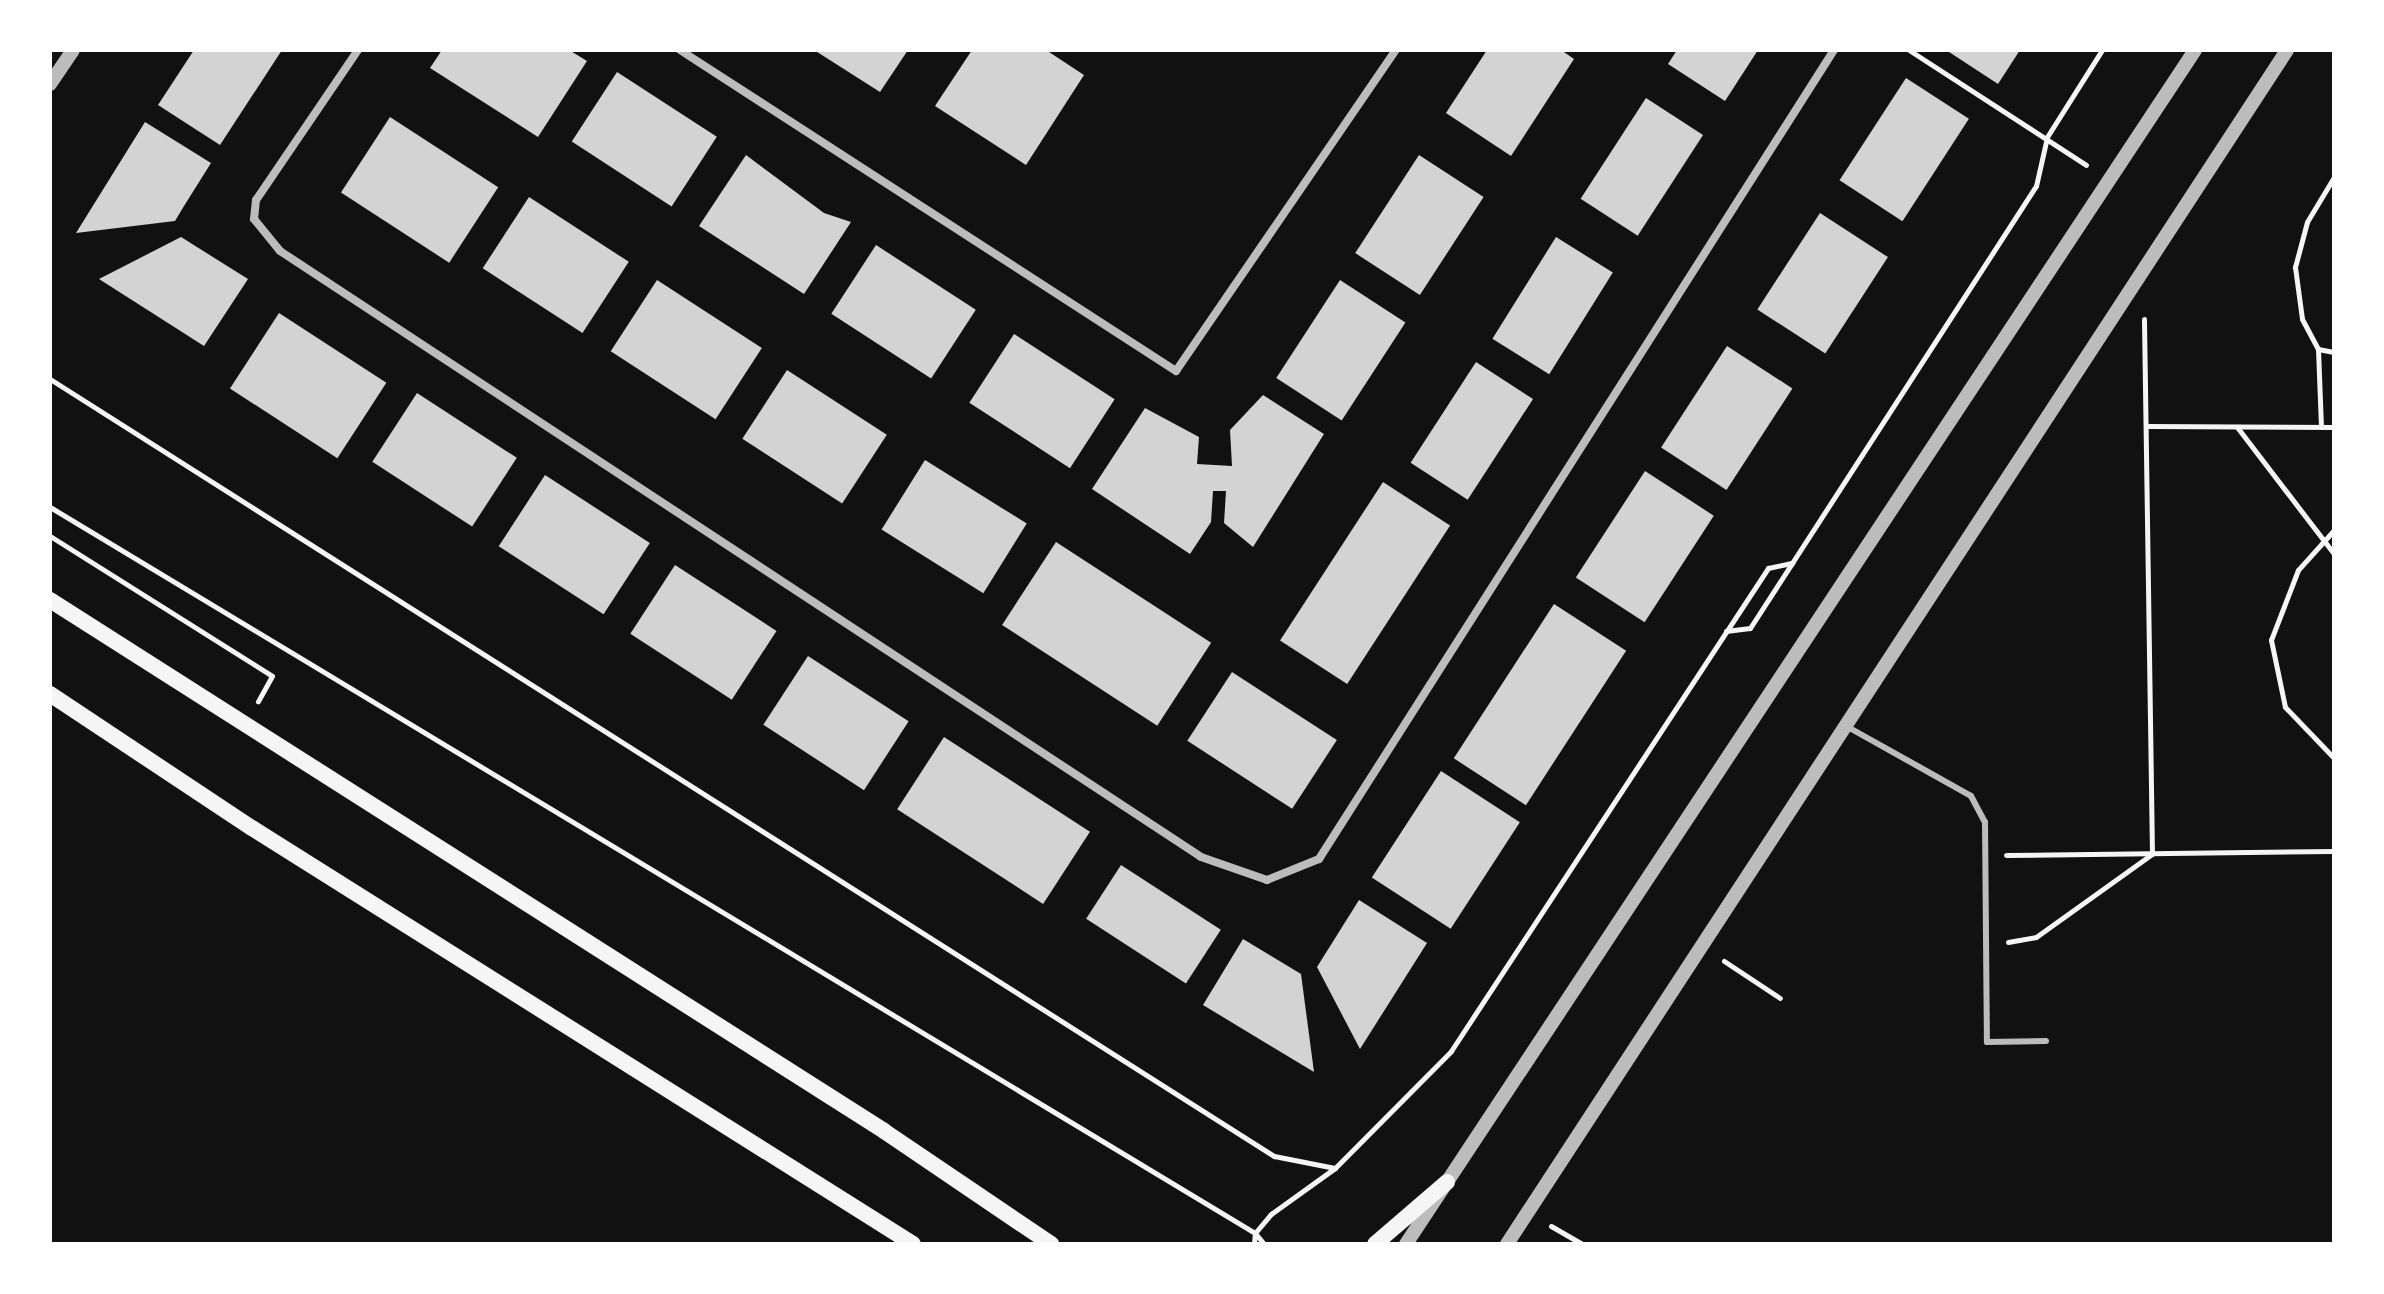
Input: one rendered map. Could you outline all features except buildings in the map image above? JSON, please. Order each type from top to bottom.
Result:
[{"type":"main road","points":[[50,600],[871,1122],[1051,1244]]},
{"type":"main road","points":[[50,694],[252,828],[913,1244]]},
{"type":"main road","points":[[1375,1244],[1447,1182]]},
{"type":"street","points":[[50,84],[73,50]]},
{"type":"street","points":[[358,50],[256,200],[254,219],[280,251],[1201,857],[1267,880],[1319,859],[1834,50]]},
{"type":"street","points":[[680,50],[1176,371],[1396,50]]},
{"type":"street","points":[[1406,1244],[2195,50]]},
{"type":"street","points":[[1507,1244],[2287,50]]},
{"type":"lane","points":[[1845,726],[1971,796],[1985,822],[1987,1042],[2046,1041]]},
{"type":"path","points":[[1909,50],[2047,137],[2109,181]]},
{"type":"path","points":[[1726,631],[1750,628],[2036,186],[2047,137],[2102,50]]},
{"type":"path","points":[[2321,427],[2318,349],[2302,319],[2295,267],[2307,222],[2334,177]]},
{"type":"path","points":[[2142,271],[2148,426],[2152,854]]},
{"type":"path","points":[[2318,349],[2334,352]]},
{"type":"path","points":[[50,379],[1274,1156],[1335,1168]]},
{"type":"path","points":[[2148,426],[2334,427]]},
{"type":"path","points":[[2236,426],[2334,554]]},
{"type":"path","points":[[50,507],[1255,1233],[1264,1244]]},
{"type":"path","points":[[2334,530],[2298,570],[2271,640],[2285,707],[2334,758]]},
{"type":"path","points":[[50,536],[272,676]]},
{"type":"path","points":[[1254,1244],[1255,1233],[1271,1214],[1335,1168],[1451,1051],[1768,568],[1792,563]]},
{"type":"path","points":[[1985,856],[2334,851]]},
{"type":"path","points":[[1987,945],[2036,937],[2152,854]]},
{"type":"path","points":[[1701,946],[1780,998]]}]
